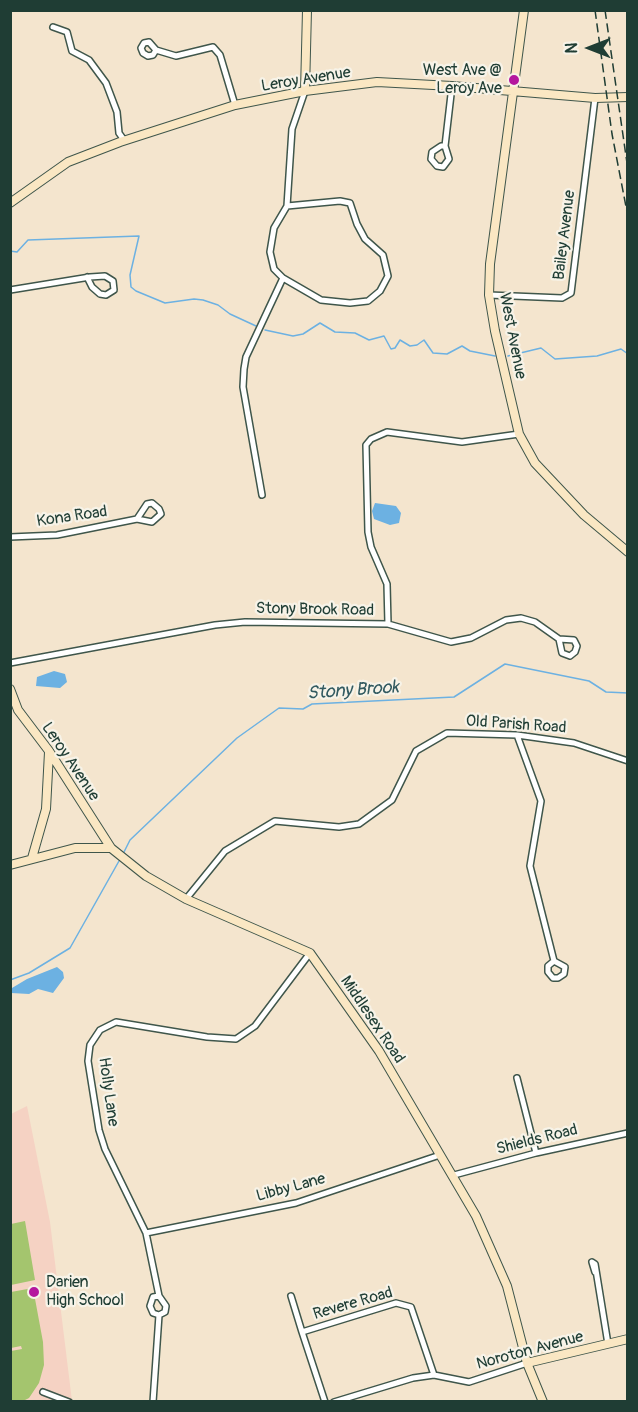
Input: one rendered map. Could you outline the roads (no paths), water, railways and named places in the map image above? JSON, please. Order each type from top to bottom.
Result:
[{"type":"main road","points":[[305,91],[308,10]]},
{"type":"main road","name":"West Avenue","points":[[524,10],[491,254],[489,295],[519,434],[535,463],[550,481],[627,552]]},
{"type":"main road","name":"Leroy Avenue","points":[[10,203],[68,162],[124,140],[235,105],[305,91],[377,82],[595,98],[627,97]]},
{"type":"main road","name":"Leroy Avenue","points":[[10,689],[18,710],[49,750],[111,848]]},
{"type":"main road","points":[[32,858],[46,809],[49,750]]},
{"type":"main road","points":[[10,865],[75,848],[111,848],[146,876],[186,899],[310,953]]},
{"type":"main road","name":"Middlesex Road","points":[[310,953],[378,1052],[454,1175],[476,1216],[507,1286],[526,1363],[543,1401]]},
{"type":"main road","name":"Noroton Avenue","points":[[526,1363],[627,1339]]},
{"type":"street","points":[[53,27],[67,32],[72,51],[89,60],[106,83],[117,112],[119,133],[124,140]]},
{"type":"street","points":[[156,50],[176,56],[213,47],[219,55],[235,105]]},
{"type":"street","points":[[445,146],[452,86]]},
{"type":"street","points":[[287,206],[340,201],[350,203],[357,224],[365,238],[383,255],[388,276],[380,291],[368,302],[321,300],[283,278],[274,269],[270,252],[274,228],[287,206],[291,138],[305,91]]},
{"type":"street","name":"Bailey Avenue","points":[[489,295],[562,298],[571,293],[595,98]]},
{"type":"street","points":[[10,290],[87,277],[110,278],[113,281],[114,290],[106,295],[100,294],[92,287],[87,277]]},
{"type":"street","points":[[262,495],[244,375],[246,357],[283,278]]},
{"type":"street","name":"Stony Brook Road","points":[[10,663],[215,625],[255,622],[388,624],[387,584],[371,547],[368,532],[366,445],[371,439],[387,432],[462,442],[519,434]]},
{"type":"street","name":"Kona Road","points":[[10,537],[57,535],[137,519],[152,522],[161,514],[152,503],[147,504],[137,519]]},
{"type":"street","points":[[388,624],[451,642],[471,638],[513,618],[535,622],[559,639]]},
{"type":"street","name":"Old Parish Road","points":[[186,899],[225,851],[275,821],[339,827],[359,824],[392,800],[416,751],[447,733],[517,735],[573,743],[627,761]]},
{"type":"street","points":[[517,735],[541,801],[530,866],[554,961]]},
{"type":"street","name":"Holly Lane","points":[[159,1296],[153,1297],[150,1306],[153,1313],[159,1315],[165,1312],[166,1306],[159,1296],[146,1233],[105,1149],[99,1130],[88,1061],[90,1045],[100,1030],[116,1022],[207,1037],[236,1039],[255,1026],[310,953]]},
{"type":"street","points":[[517,1078],[536,1153]]},
{"type":"street","name":"Shields Road","points":[[454,1175],[536,1153],[627,1133]]},
{"type":"street","name":"Libby Lane","points":[[146,1233],[296,1203],[440,1155]]},
{"type":"street","points":[[595,1272],[608,1344]]},
{"type":"street","name":"Revere Road","points":[[291,1296],[325,1401]]},
{"type":"street","name":"Revere Road","points":[[302,1332],[396,1303],[404,1304],[411,1307],[435,1375]]},
{"type":"street","name":"Holly Lane","points":[[153,1401],[159,1315]]},
{"type":"street","name":"Noroton Avenue","points":[[334,1401],[435,1375],[469,1382],[526,1363]]},
{"type":"street","points":[[43,1392],[69,1401]]},
{"type":"water","points":[[375,503],[396,506],[401,513],[399,523],[390,525],[374,519],[372,511]]},
{"type":"water","points":[[54,671],[65,674],[67,682],[60,688],[36,686],[37,677]]},
{"type":"water","points":[[57,967],[63,972],[64,978],[53,993],[38,989],[29,994],[11,993],[12,988],[27,979]]},
{"type":"waterway","points":[[10,251],[17,252],[28,240],[139,236],[130,275],[131,287],[136,291],[165,303],[203,300],[218,305],[230,314],[256,326]]},
{"type":"waterway","points":[[265,330],[293,336],[303,334],[320,323],[335,332],[355,333],[369,340],[384,336],[391,349],[395,348],[400,340],[410,346],[417,345],[424,340],[433,353],[447,354],[462,346],[470,351],[495,356]]},
{"type":"waterway","points":[[508,356],[541,348],[555,359],[597,356],[621,349],[628,354]]},
{"type":"waterway","name":"Stony Brook","points":[[124,852],[130,840],[237,738],[279,708],[303,709],[312,704],[454,697],[505,664],[589,681],[606,692],[628,693]]},
{"type":"waterway","name":"Stony Brook","points":[[10,980],[29,973],[70,948],[119,861]]},
{"type":"railway","points":[[595,10],[612,134],[628,217]]},
{"type":"railway","points":[[605,10],[628,170]]},
{"type":"place","name":"West Ave @ Leroy Ave","points":[[514,80]]},
{"type":"place","name":"Darien High School","points":[[34,1292]]}]
